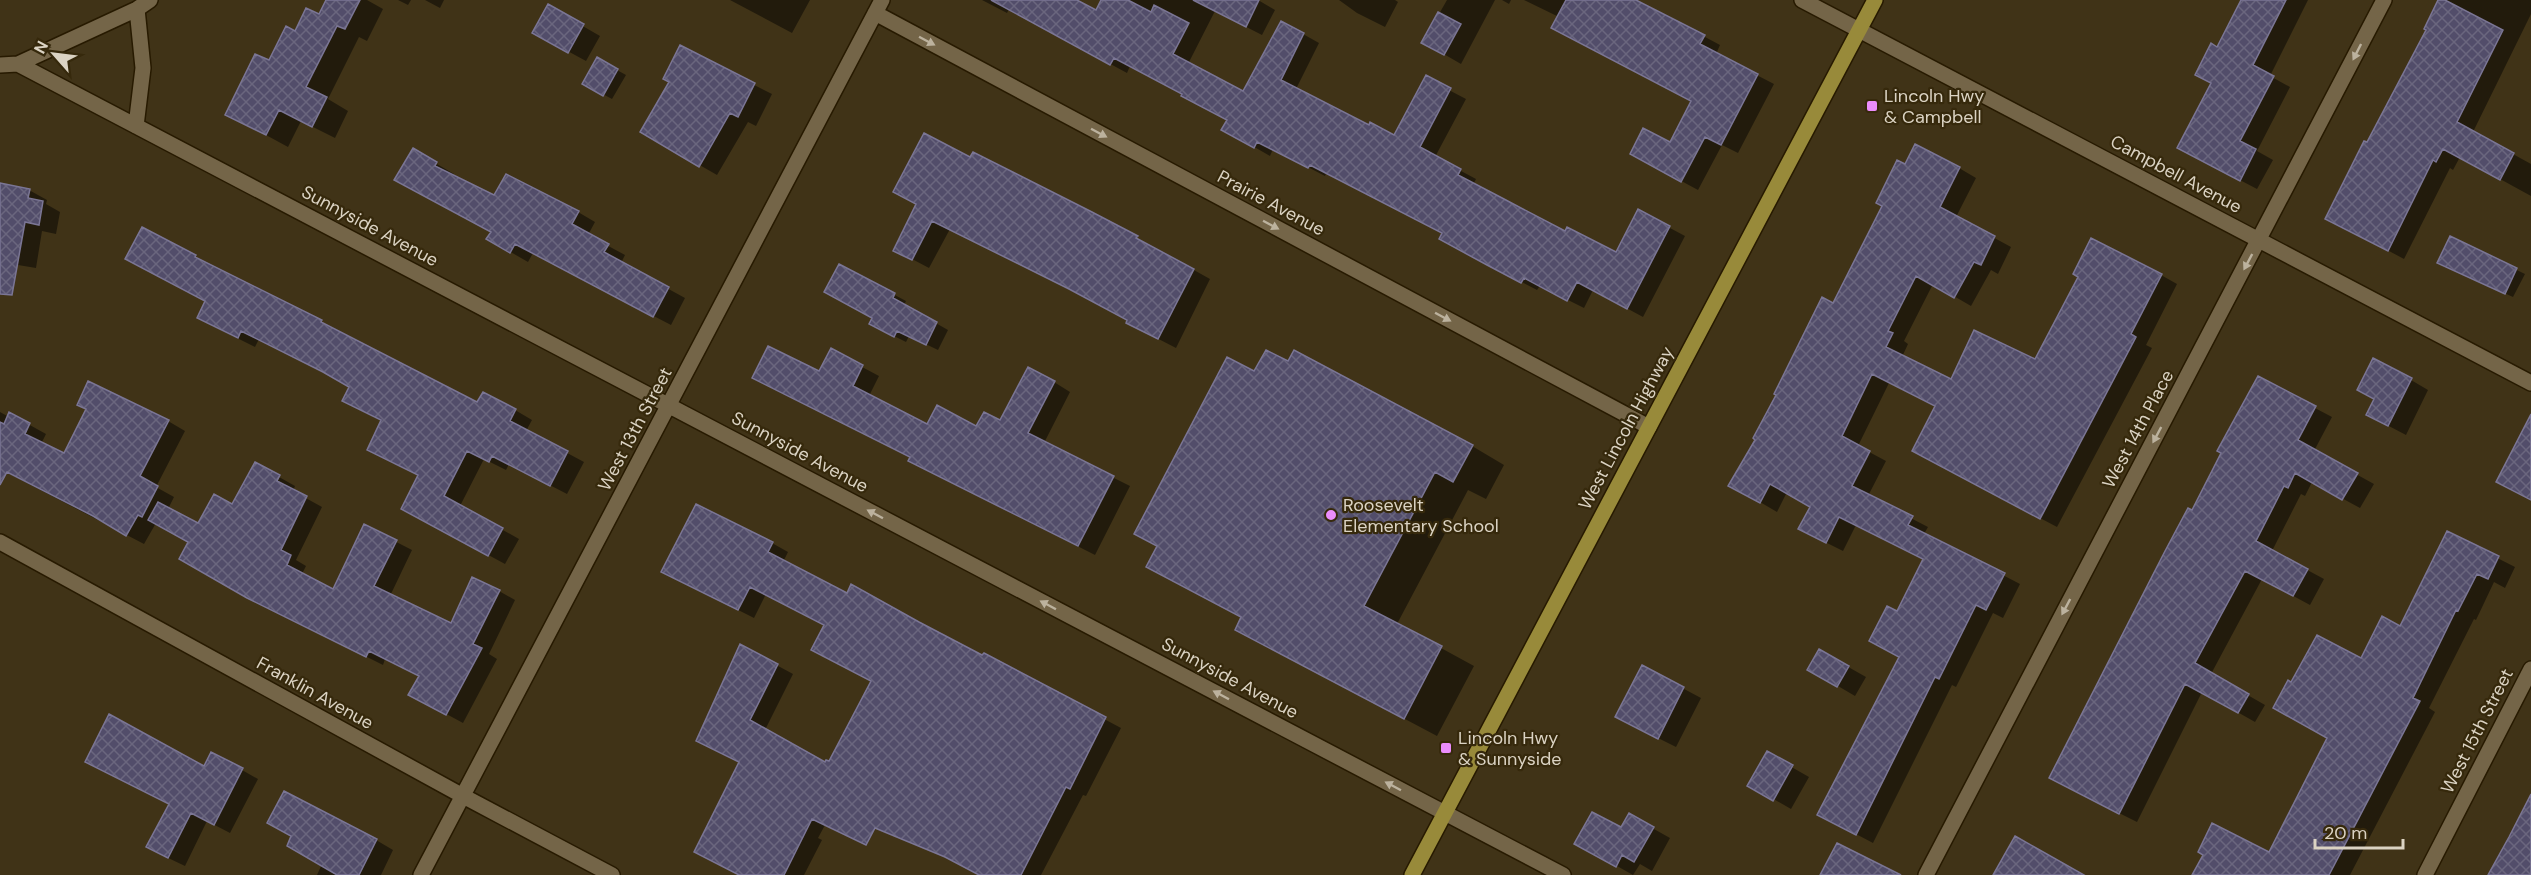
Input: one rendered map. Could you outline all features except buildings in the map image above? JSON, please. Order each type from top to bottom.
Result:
[{"type":"main road","name":"West Lincoln Highway","points":[[1412,875],[1875,0]]},
{"type":"street","points":[[0,65],[18,64],[137,9],[150,0]]},
{"type":"street","name":"Campbell Avenue","points":[[1802,0],[2531,383]]},
{"type":"street","name":"West 14th Place","points":[[1926,875],[2384,0]]},
{"type":"street","name":"West 13th Street","points":[[422,875],[879,7]]},
{"type":"street","name":"Prairie Avenue","points":[[879,7],[1649,427]]},
{"type":"street","points":[[136,126],[143,68],[137,9]]},
{"type":"street","name":"Sunnyside Avenue","points":[[18,64],[1563,875]]},
{"type":"street","name":"Franklin Avenue","points":[[0,542],[463,796],[612,875]]},
{"type":"street","name":"West 15th Street","points":[[2425,875],[2531,669]]},
{"type":"place","name":"Lincoln Hwy & Campbell","points":[[1872,106]]},
{"type":"place","name":"Roosevelt Elementary School","points":[[1331,515]]},
{"type":"place","name":"Lincoln Hwy & Sunnyside","points":[[1446,748]]}]
